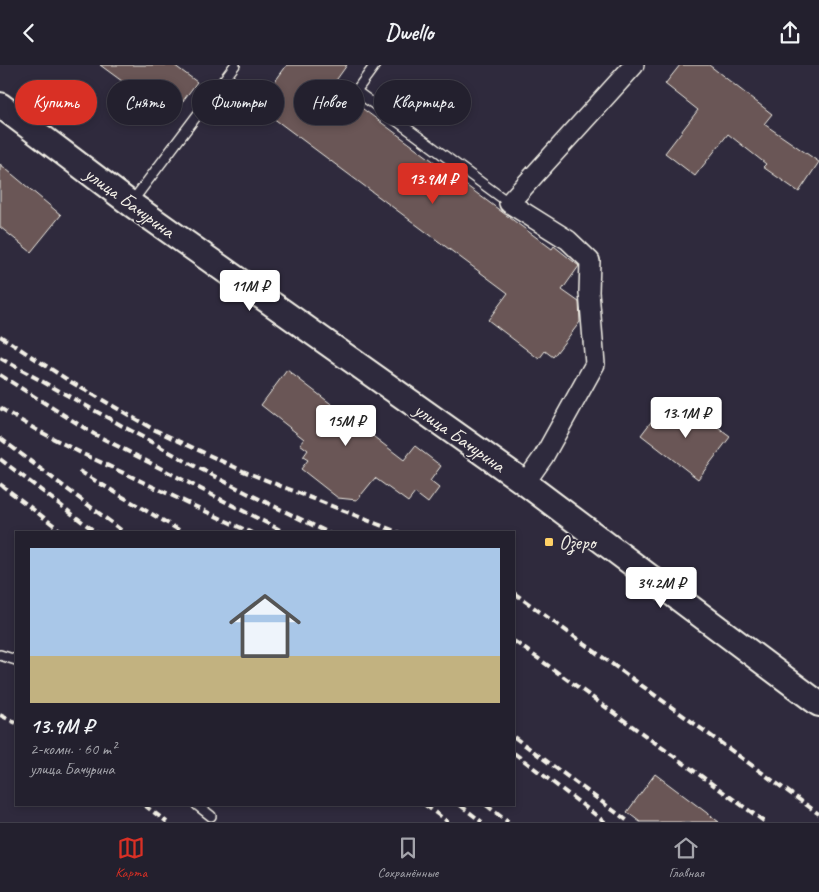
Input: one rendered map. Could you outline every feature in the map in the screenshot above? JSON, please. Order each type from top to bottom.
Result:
[{"type":"street","points":[[525,483],[544,456],[595,365],[589,292],[590,261],[568,240],[510,203],[634,65]]},
{"type":"street","name":"улица Бачурина","points":[[0,105],[131,204],[525,483],[819,704]]},
{"type":"lane","points":[[131,204],[235,65]]},
{"type":"lane","points":[[375,65],[356,91],[510,203]]},
{"type":"lane","points":[[0,655],[15,660]]},
{"type":"lane","points":[[198,806],[211,816]]},
{"type":"building","points":[[100,65],[174,65],[194,80],[192,80],[192,89],[182,102],[182,80],[120,80]]},
{"type":"building","points":[[287,65],[347,65],[336,80],[294,80],[294,125],[364,125],[364,110],[374,117],[374,125],[385,125],[552,249],[554,246],[579,266],[562,290],[579,302],[580,322],[553,357],[545,351],[539,359],[488,320],[508,293],[283,125],[284,80],[276,80]]},
{"type":"building","points":[[680,65],[709,65],[772,114],[764,124],[819,162],[799,192],[763,167],[766,164],[728,134],[695,176],[665,153],[698,110],[665,84]]},
{"type":"building","points":[[0,164],[61,215],[31,252],[0,227]]},
{"type":"building","points":[[287,370],[404,460],[415,446],[441,466],[430,481],[439,488],[428,503],[415,493],[408,502],[375,478],[357,500],[338,498],[301,469],[308,460],[303,457],[308,450],[300,444],[304,439],[261,405]]},
{"type":"building","points":[[663,406],[681,421],[691,408],[730,437],[698,479],[641,435]]},
{"type":"building","points":[[655,774],[719,822],[640,822],[627,812]]},
{"type":"railway","points":[[0,336],[71,382],[153,429],[243,471],[395,531]]},
{"type":"railway","points":[[0,358],[191,464],[325,531]]},
{"type":"railway","points":[[0,375],[94,434],[282,531]]},
{"type":"railway","points":[[0,408],[83,454],[248,531]]},
{"type":"railway","points":[[0,438],[122,531]]},
{"type":"railway","points":[[0,459],[94,531]]},
{"type":"railway","points":[[79,471],[181,531]]},
{"type":"railway","points":[[0,484],[61,531]]},
{"type":"railway","points":[[515,594],[819,814]]},
{"type":"railway","points":[[515,642],[765,822]]},
{"type":"railway","points":[[0,715],[15,722]]},
{"type":"railway","points":[[515,738],[629,822]]},
{"type":"railway","points":[[515,754],[605,822]]},
{"type":"railway","points":[[145,806],[167,822]]},
{"type":"railway","points":[[426,806],[448,822]]},
{"type":"railway","points":[[461,806],[482,822]]},
{"type":"railway","points":[[487,806],[508,822]]},
{"type":"place","name":"Озеро","points":[[549,542]]}]
